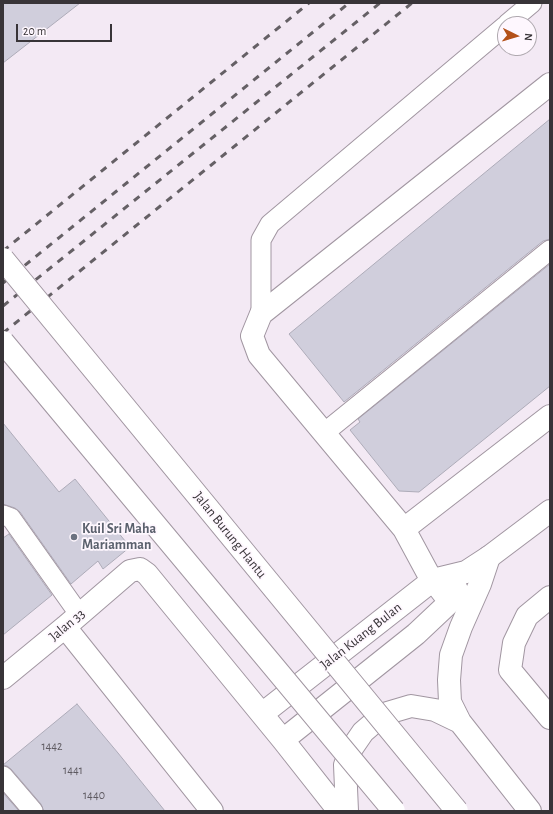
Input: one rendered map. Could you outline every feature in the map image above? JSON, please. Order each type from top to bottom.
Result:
[{"type":"street","points":[[450,602],[431,579],[404,530],[259,355],[252,336],[261,314],[550,84]]},
{"type":"street","name":"Jalan Burung Hantu","points":[[3,259],[457,811]]},
{"type":"street","points":[[3,342],[394,811]]},
{"type":"street","points":[[404,530],[550,416]]},
{"type":"street","name":"Jalan Kuang Bulan","points":[[262,714],[433,580],[466,572],[489,557],[550,511]]},
{"type":"street","points":[[397,607],[410,580],[415,552]]},
{"type":"street","points":[[489,557],[480,584],[461,627],[451,656],[449,680],[450,702],[460,722],[530,811]]},
{"type":"street","name":"Jalan 33","points":[[3,678],[130,571],[140,569],[148,574],[262,714]]},
{"type":"street","name":"Jalan Kuang Bulan","points":[[283,740],[416,634],[450,602],[466,572]]},
{"type":"street","points":[[550,597],[527,616],[514,643],[510,670],[550,718]]},
{"type":"street","points":[[72,621],[212,811]]},
{"type":"street","points":[[347,811],[345,765],[352,748],[363,732],[384,714],[411,706],[436,710],[460,722]]},
{"type":"street","points":[[262,714],[339,811]]},
{"type":"lane","points":[[517,16],[532,3]]},
{"type":"lane","points":[[261,314],[261,240],[270,224],[497,33]]},
{"type":"lane","points":[[324,433],[550,250]]},
{"type":"lane","points":[[3,515],[11,518],[72,621]]},
{"type":"lane","points":[[3,776],[33,811]]},
{"type":"building","points":[[3,3],[80,3],[3,63]]},
{"type":"building","points":[[550,119],[550,239],[543,241],[344,402],[289,334]]},
{"type":"building","points":[[550,264],[550,386],[419,492],[399,491],[350,430],[360,422],[358,419]]},
{"type":"building","name":"Kuil Sri Maha Mariamman","points":[[3,423],[59,492],[75,479],[130,547],[103,569],[98,561],[71,584],[20,512],[15,508],[3,504]]},
{"type":"building","points":[[9,534],[52,595],[3,635],[3,538]]},
{"type":"building","points":[[77,704],[165,811],[44,811],[41,804],[11,769],[3,765]]},
{"type":"building","points":[[3,793],[19,811],[3,811]]},
{"type":"railway","points":[[3,251],[309,3]]},
{"type":"railway","points":[[3,283],[349,3]]},
{"type":"railway","points":[[3,306],[380,3]]},
{"type":"railway","points":[[3,333],[412,3]]},
{"type":"place","name":"Kuil Sri Maha Mariamman","points":[[74,537]]}]
